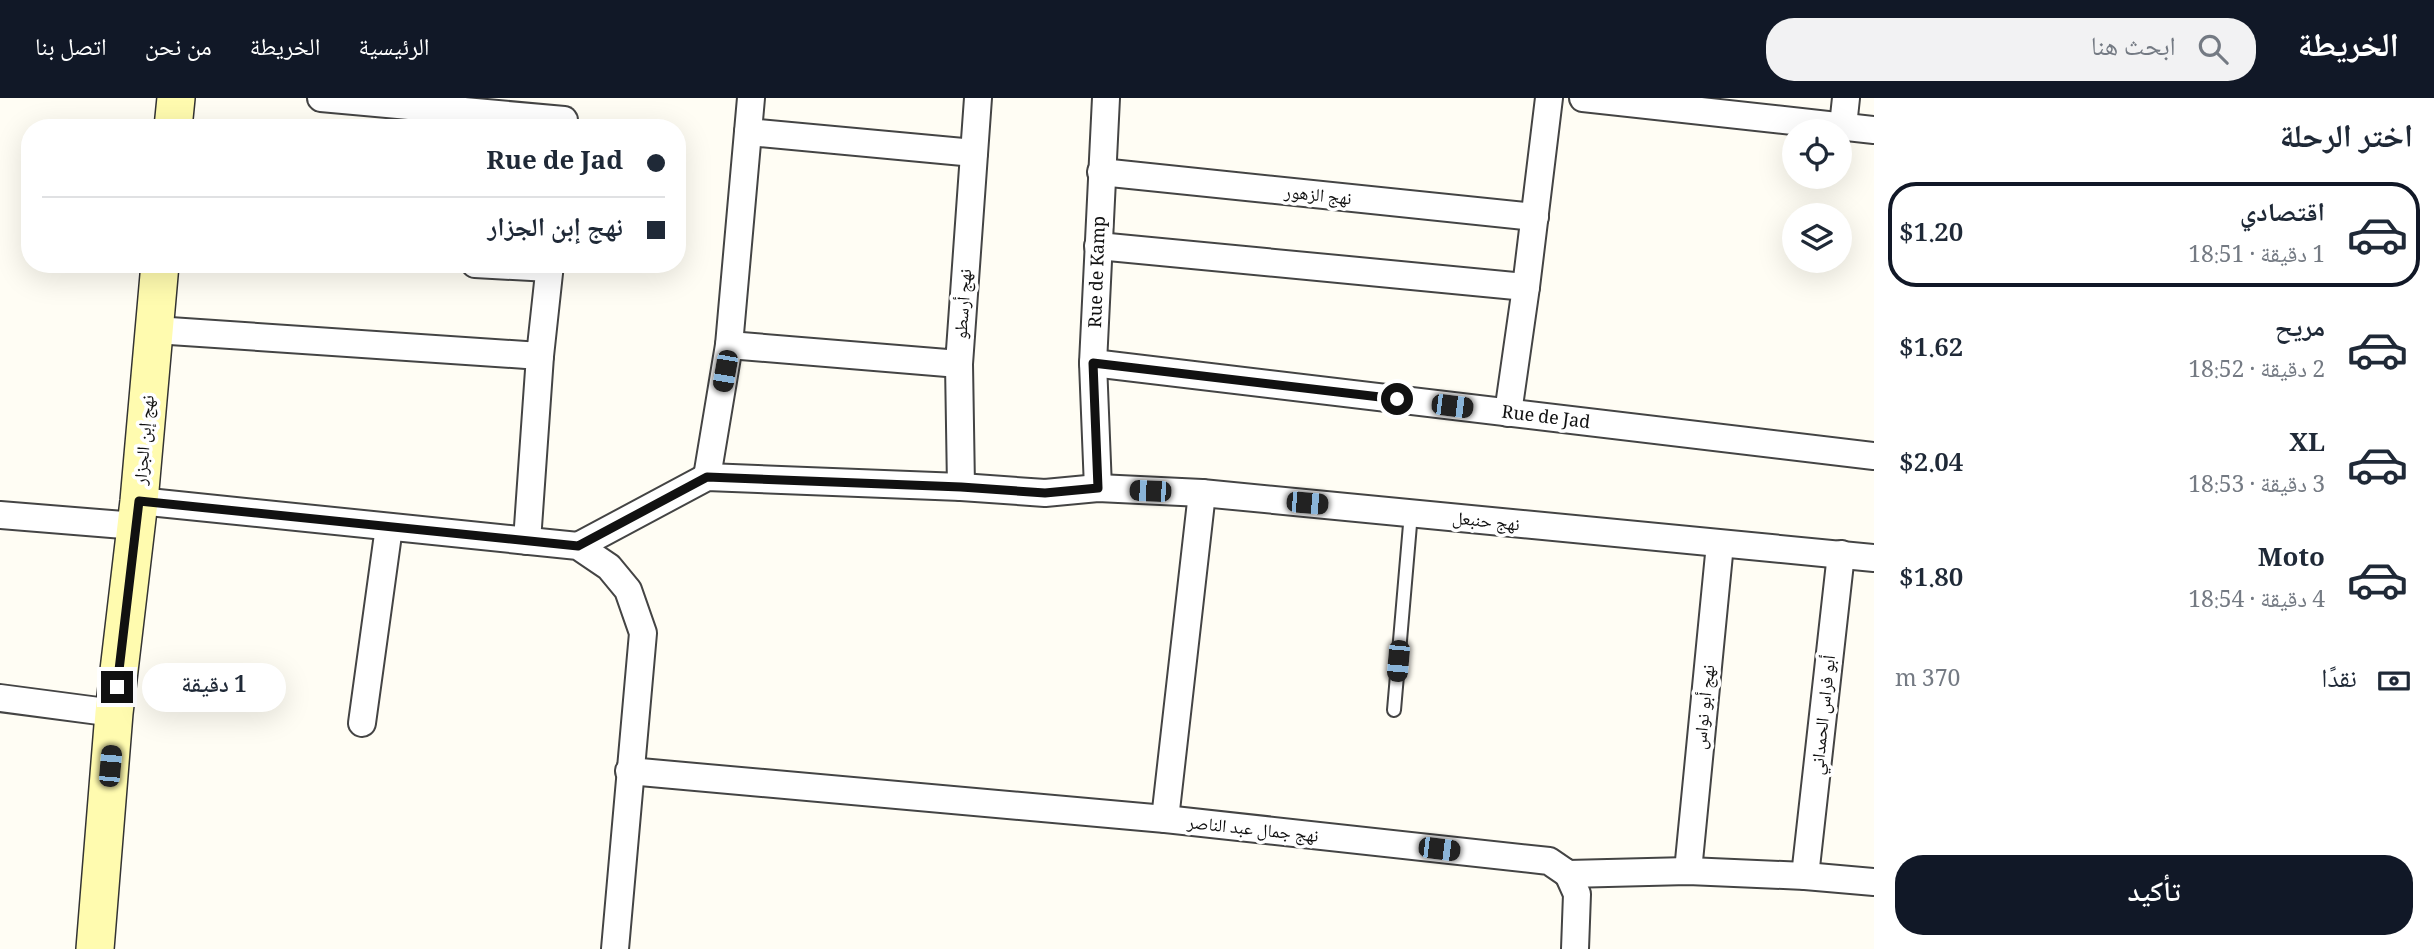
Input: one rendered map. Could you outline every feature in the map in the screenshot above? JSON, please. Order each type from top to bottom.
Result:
[{"type":"street","points":[[174,119],[176,98]]},
{"type":"street","points":[[321,98],[480,119]]},
{"type":"street","points":[[578,546],[707,477],[729,345],[751,98]]},
{"type":"street","name":"نهج أرسطو","points":[[729,345],[959,364],[978,98]]},
{"type":"street","name":"Rue de Kamp","points":[[1098,488],[1093,363],[1106,98]]},
{"type":"street","points":[[1508,412],[1527,287],[1549,98]]},
{"type":"street","points":[[1583,98],[1758,107],[1812,119]]},
{"type":"street","points":[[1844,119],[1846,98]]},
{"type":"street","points":[[518,119],[564,115]]},
{"type":"street","points":[[1852,127],[1874,130]]},
{"type":"street","points":[[748,132],[974,153]]},
{"type":"street","name":"نهج الزهور","points":[[1101,172],[1535,217]]},
{"type":"street","points":[[1098,246],[1527,287]]},
{"type":"street","name":"نهج إبن الجزار","points":[[95,949],[114,713],[137,513],[159,273]]},
{"type":"street","points":[[527,541],[540,356],[549,273]]},
{"type":"street","points":[[155,330],[540,356]]},
{"type":"street","name":"Rue de Jad","points":[[1093,363],[1874,456]]},
{"type":"street","points":[[959,364],[961,487]]},
{"type":"street","name":"نهج حنبعل","points":[[707,477],[1045,493],[1098,488],[1202,493],[1874,558]]},
{"type":"street","points":[[1165,819],[1202,493]]},
{"type":"street","points":[[0,515],[137,513],[389,527],[578,546],[610,567],[628,590],[643,633],[615,949]]},
{"type":"street","points":[[362,723],[389,527]]},
{"type":"street","name":"نهج أبو نواس","points":[[1688,871],[1720,544]]},
{"type":"street","name":"أبو فراس الحمداني","points":[[1805,876],[1841,554]]},
{"type":"street","points":[[0,698],[114,713]]},
{"type":"street","name":"نهج جمال عبد الناصر","points":[[629,771],[1165,819],[1549,861],[1568,874],[1688,871],[1874,882]]},
{"type":"street","points":[[1568,874],[1577,894],[1575,949]]},
{"type":"lane","points":[[1394,710],[1411,513]]},
{"type":"route","points":[[117,687],[139,501],[578,546],[707,477],[1045,493],[1098,488],[1093,363],[1397,399]]}]
